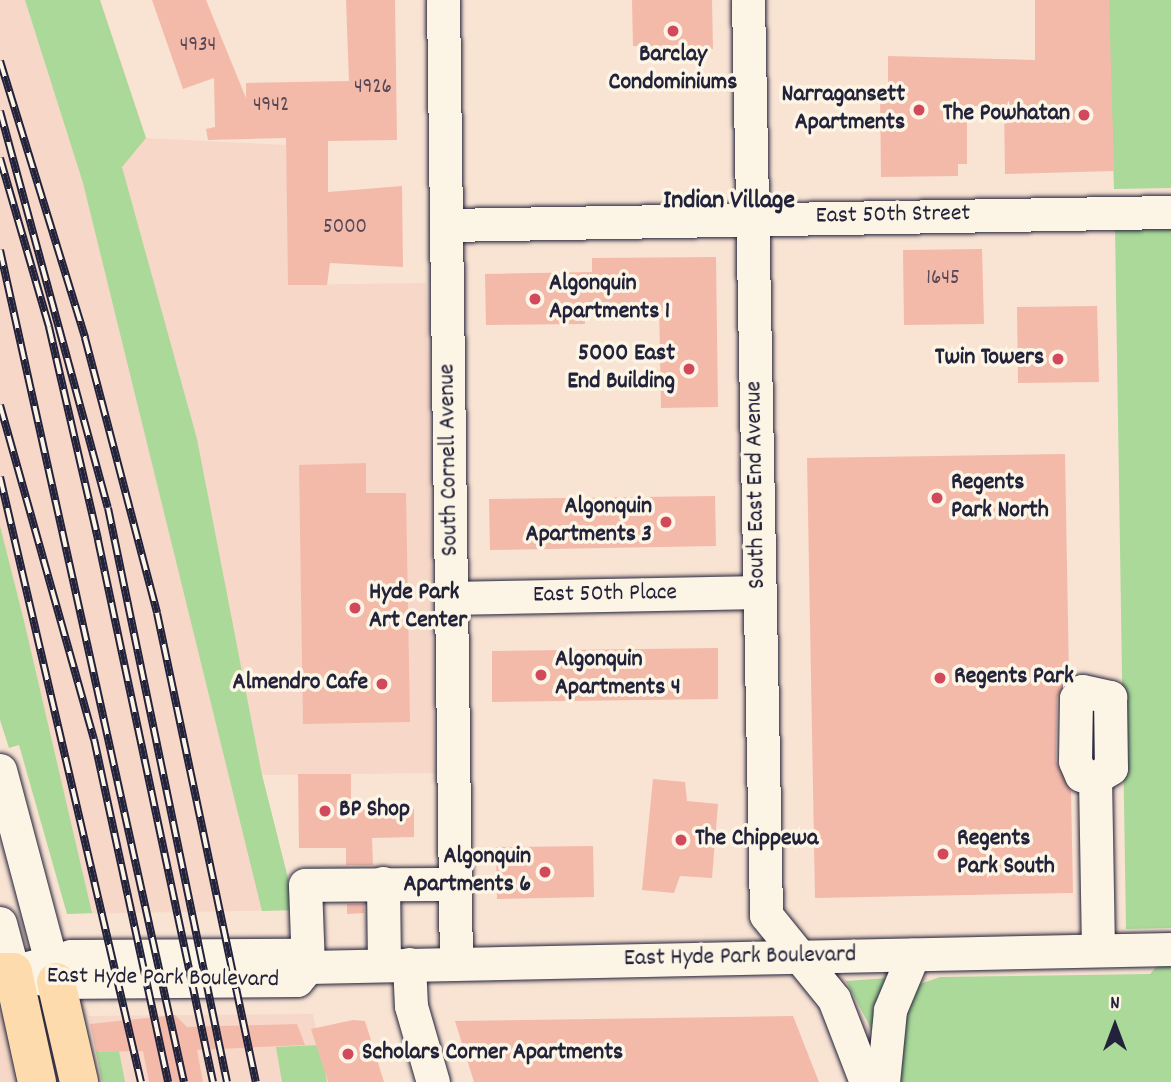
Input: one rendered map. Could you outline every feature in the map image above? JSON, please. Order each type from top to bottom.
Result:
[{"type":"main road","points":[[53,970],[79,1082]]},
{"type":"main road","points":[[6,972],[37,1082]]},
{"type":"street","name":"South Cornell Avenue","points":[[443,0],[456,963]]},
{"type":"street","name":"South East End Avenue","points":[[748,0],[765,915],[834,999],[866,1082]]},
{"type":"street","name":"East 50th Street","points":[[447,225],[1171,212]]},
{"type":"street","name":"East 50th Place","points":[[452,597],[758,592]]},
{"type":"street","points":[[0,770],[53,970]]},
{"type":"street","points":[[1095,778],[1098,950]]},
{"type":"street","points":[[383,883],[397,965],[433,1082]]},
{"type":"street","points":[[309,967],[305,885],[456,884]]},
{"type":"street","points":[[0,923],[6,972]]},
{"type":"street","name":"East Hyde Park Boulevard","points":[[6,972],[53,970],[297,980],[309,967],[1171,949]]},
{"type":"street","points":[[883,1082],[890,1010],[913,955]]},
{"type":"shaded area","points":[[0,0],[100,0],[146,138],[286,145],[289,285],[426,283],[435,773],[262,775],[296,910],[67,914],[0,635]]},
{"type":"shaded area","points":[[0,996],[18,1082],[0,1082]]},
{"type":"shaded area","points":[[313,1014],[327,1082],[102,1082],[89,1016]]},
{"type":"green space","points":[[25,0],[100,0],[146,138],[122,167],[197,439],[262,775],[296,910],[262,911],[83,183]]},
{"type":"green space","points":[[1108,0],[1171,0],[1171,188],[1114,189]]},
{"type":"green space","points":[[1171,227],[1171,928],[1126,929],[1115,228]]},
{"type":"green space","points":[[0,526],[92,913],[67,914],[19,745],[9,748],[0,720]]},
{"type":"green space","points":[[1157,966],[1171,966],[1171,1082],[895,1082],[910,991],[920,984],[940,977],[1150,974]]},
{"type":"green space","points":[[888,978],[873,1032],[846,981]]},
{"type":"green space","points":[[320,1045],[327,1082],[282,1082],[276,1047]]},
{"type":"green space","points":[[119,1051],[125,1082],[102,1082],[96,1052]]},
{"type":"building","points":[[152,0],[206,0],[246,98],[246,83],[349,81],[346,0],[395,0],[397,140],[328,141],[328,192],[402,186],[403,267],[330,263],[327,285],[288,285],[286,138],[208,140],[206,129],[215,127],[214,78],[183,89]]},
{"type":"building","name":"Barclay Condominiums","points":[[632,0],[712,0],[713,49],[633,46]]},
{"type":"building","points":[[1035,0],[1109,0],[1114,171],[1005,174],[1004,106],[967,106],[967,164],[958,164],[958,176],[881,177],[880,94],[888,93],[888,56],[1035,60]]},
{"type":"building","name":"Twin Towers","points":[[982,249],[984,324],[904,325],[903,250]]},
{"type":"building","name":"5000 East End Building","points":[[716,257],[718,407],[661,408],[659,304],[584,305],[585,324],[486,325],[485,274],[592,272],[592,258]]},
{"type":"building","name":"Twin Towers","points":[[1097,306],[1099,382],[1018,383],[1017,307]]},
{"type":"building","name":"Regents Park","points":[[1065,454],[1069,677],[1057,698],[1056,761],[1071,791],[1073,893],[815,898],[807,458]]},
{"type":"building","name":"Hyde Park Art Center","points":[[366,463],[366,493],[406,493],[410,722],[303,724],[299,465]]},
{"type":"building","points":[[715,496],[716,546],[490,550],[489,499]]},
{"type":"building","points":[[718,648],[718,699],[492,702],[492,651]]},
{"type":"building","name":"BP Shop","points":[[298,774],[351,774],[351,810],[414,809],[414,837],[372,838],[373,865],[346,865],[346,848],[299,848]]},
{"type":"building","name":"The Chippewa","points":[[653,779],[685,782],[687,801],[718,804],[712,878],[680,876],[674,893],[642,890]]},
{"type":"building","name":"Algonquin Apartments 6","points":[[593,846],[594,897],[497,899],[496,847]]},
{"type":"building","points":[[347,904],[364,904],[364,913],[347,914]]},
{"type":"building","points":[[175,1015],[187,1027],[297,1024],[305,1045],[197,1050],[203,1082],[149,1082],[143,1051],[96,1052],[90,1024]]},
{"type":"building","points":[[793,1016],[819,1082],[474,1082],[455,1021]]},
{"type":"building","name":"Scholars Corner Apartments","points":[[353,1020],[365,1021],[384,1082],[328,1082],[311,1029]]},
{"type":"railway","points":[[0,61],[85,338],[157,613],[256,1082]]},
{"type":"railway","points":[[0,111],[108,508],[227,1082]]},
{"type":"railway","points":[[0,158],[49,327],[98,540],[213,1082]]},
{"type":"railway","points":[[0,250],[184,1082]]},
{"type":"railway","points":[[0,405],[94,739],[168,1082]]},
{"type":"railway","points":[[0,477],[141,1082]]},
{"type":"place","name":"Barclay Condominiums","points":[[673,31]]},
{"type":"place","name":"Narragansett Apartments","points":[[919,110]]},
{"type":"place","name":"The Powhatan","points":[[1084,115]]},
{"type":"place","name":"Algonquin Apartments 1","points":[[535,299]]},
{"type":"place","name":"Twin Towers","points":[[1058,359]]},
{"type":"place","name":"5000 East End Building","points":[[689,369]]},
{"type":"place","name":"Regents Park North","points":[[937,498]]},
{"type":"place","name":"Algonquin Apartments 3","points":[[666,522]]},
{"type":"place","name":"Hyde Park Art Center","points":[[355,608]]},
{"type":"place","name":"Algonquin Apartments 4","points":[[541,675]]},
{"type":"place","name":"Regents Park","points":[[940,678]]},
{"type":"place","name":"Almendro Cafe","points":[[382,684]]},
{"type":"place","name":"BP Shop","points":[[325,811]]},
{"type":"place","name":"The Chippewa","points":[[681,840]]},
{"type":"place","name":"Regents Park South","points":[[943,854]]},
{"type":"place","name":"Algonquin Apartments 6","points":[[545,872]]},
{"type":"place","name":"Scholars Corner Apartments","points":[[348,1054]]},
{"type":"district","name":"Indian Village","points":[[729,202]]}]
